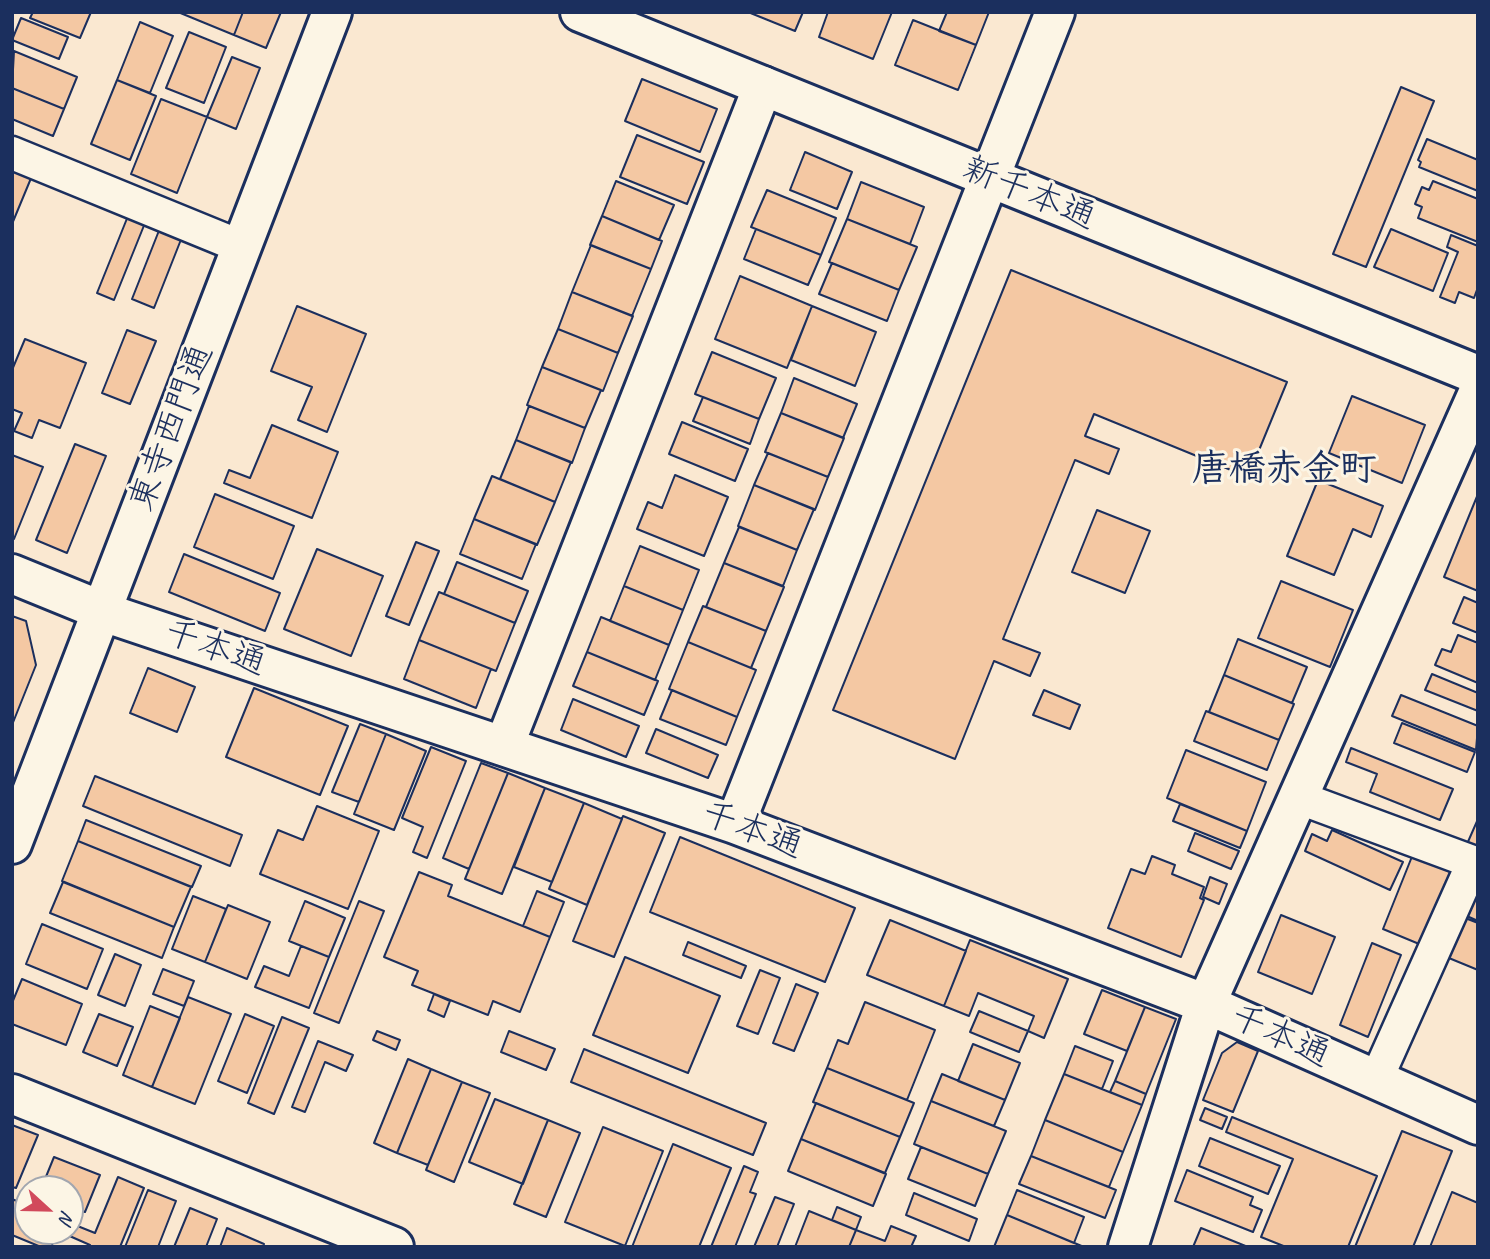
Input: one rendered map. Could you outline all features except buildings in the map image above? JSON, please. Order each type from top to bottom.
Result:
[{"type":"street","name":"東寺西門通","points":[[12,844],[332,12]]},
{"type":"street","name":"新千本通","points":[[580,12],[1478,375]]},
{"type":"street","points":[[735,824],[1055,12]]},
{"type":"street","points":[[504,747],[763,86]]},
{"type":"street","points":[[1128,1247],[1206,1004],[1478,393]]},
{"type":"street","name":"千本通","points":[[12,574],[102,610],[735,824],[1206,1004],[1478,1125]]},
{"type":"street","points":[[12,1094],[394,1247]]},
{"type":"lane","points":[[12,153],[242,247]]},
{"type":"lane","points":[[1297,797],[1476,864],[1376,1080]]},
{"type":"district","name":"唐橋赤金町","points":[[1284,470]]}]
